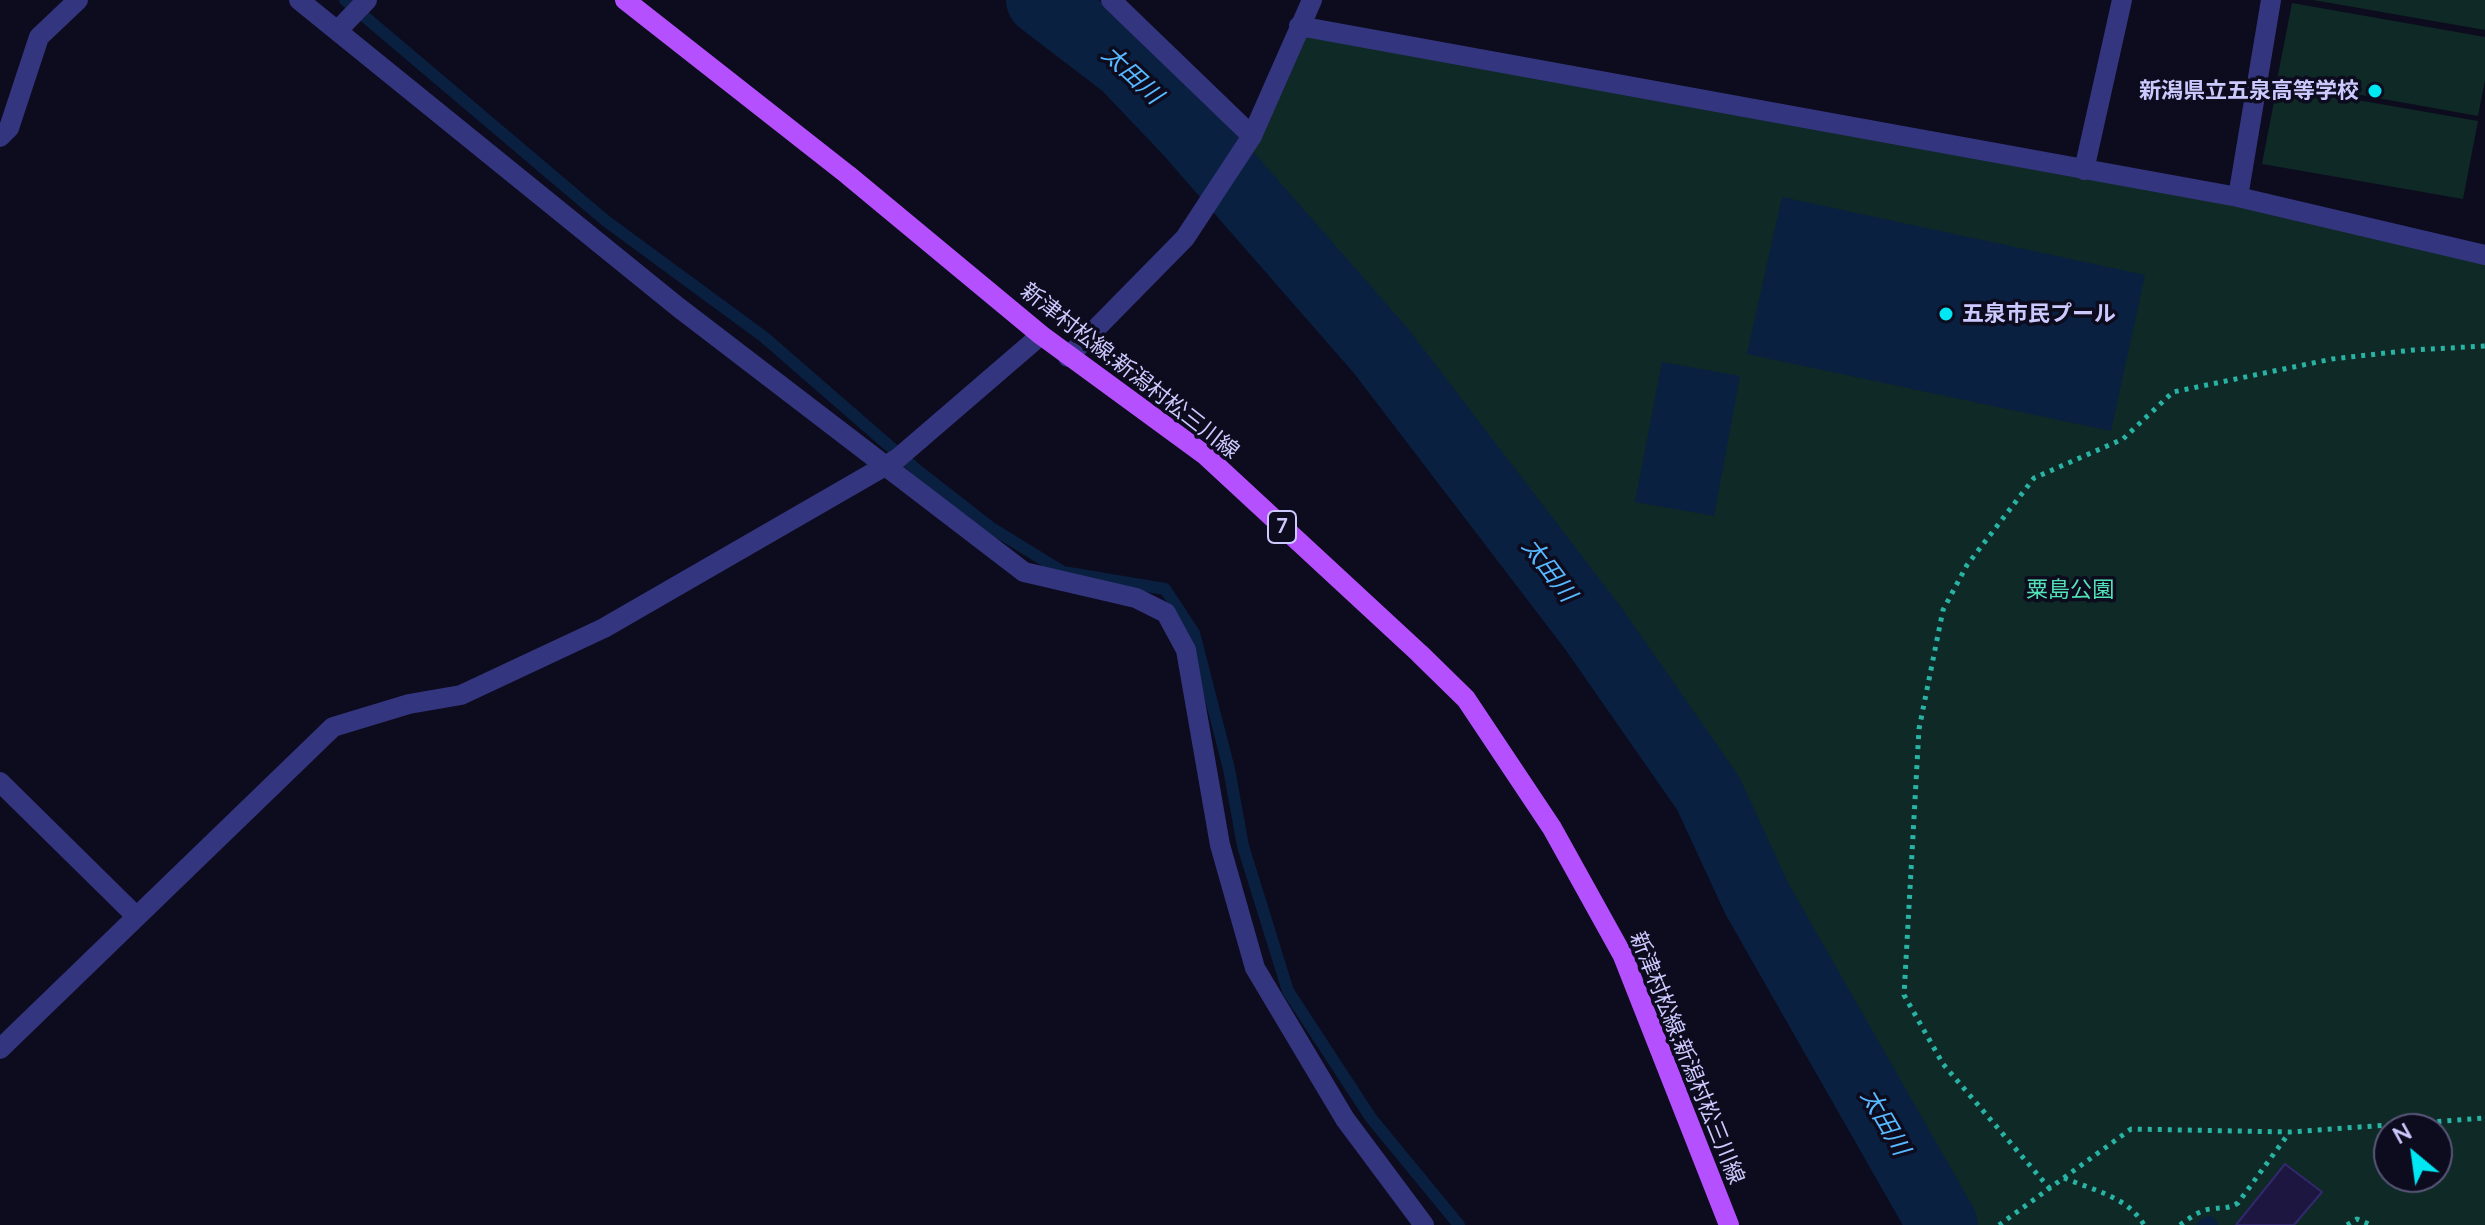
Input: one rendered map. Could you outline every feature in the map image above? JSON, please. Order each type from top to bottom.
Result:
[{"type":"main road","name":"新津村松線;新潟村松三川線","points":[[625,0],[848,175],[1068,357],[1205,455],[1466,699],[1552,828],[1623,956],[1729,1225]]},
{"type":"street","points":[[0,137],[9,128],[39,37],[78,0]]},
{"type":"street","points":[[299,0],[678,307],[1024,572],[1136,598],[1166,613],[1186,650],[1220,845],[1255,968],[1345,1119],[1424,1225]]},
{"type":"street","points":[[338,30],[367,0]]},
{"type":"street","points":[[1111,0],[1252,136]]},
{"type":"street","points":[[1068,357],[1185,238],[1252,136],[1312,0]]},
{"type":"street","points":[[2084,170],[2122,0]]},
{"type":"street","points":[[2238,197],[2271,0]]},
{"type":"street","points":[[1299,26],[2238,197],[2485,255]]},
{"type":"street","points":[[0,1049],[333,727],[409,704],[461,695],[604,628],[897,459],[1041,335]]},
{"type":"street","points":[[0,782],[136,916]]},
{"type":"path","points":[[2050,1189],[1943,1064],[1904,995],[1919,729],[1943,610],[1967,565],[2034,478],[2123,439],[2173,392],[2332,359],[2485,346]]},
{"type":"path","points":[[1999,1225],[2131,1129],[2290,1132],[2485,1118]]},
{"type":"path","points":[[2180,1225],[2198,1212],[2226,1209],[2238,1203],[2290,1132]]},
{"type":"path","points":[[2064,1178],[2115,1198],[2136,1211],[2144,1225]]},
{"type":"path","points":[[2347,1225],[2357,1219],[2371,1225]]},
{"type":"green space","points":[[2313,0],[2485,0],[2485,30]]},
{"type":"green space","points":[[2292,3],[2485,37],[2485,80],[2478,116],[2277,80]]},
{"type":"green space","name":"粟島公園","points":[[1299,26],[1584,77],[2485,255],[2485,1225],[1943,1225],[1757,899],[1708,793],[1593,627],[1381,351],[1291,249],[1231,167]]},
{"type":"green space","points":[[2277,86],[2478,121],[2463,199],[2262,164]]},
{"type":"water","name":"五泉市民プール","points":[[1782,197],[2145,275],[2111,431],[1747,354]]},
{"type":"water","points":[[1662,362],[1740,376],[1714,516],[1635,502]]},
{"type":"building","points":[[2285,1164],[2322,1192],[2294,1225],[2236,1225]]},
{"type":"waterway","points":[[345,0],[606,221],[764,337],[917,470],[990,527],[1063,572],[1165,589],[1194,633],[1229,769],[1243,846],[1288,991],[1371,1118],[1459,1225]]},
{"type":"waterway","name":"太田川","points":[[1041,0],[1126,65],[1187,129],[1381,351],[1593,628],[1708,793],[1757,899],[1943,1225]]},
{"type":"waterway","points":[[2203,1225],[2209,1222],[2212,1225]]},
{"type":"place","name":"新潟県立五泉高等学校","points":[[2375,91]]},
{"type":"place","name":"五泉市民プール","points":[[1946,314]]}]
